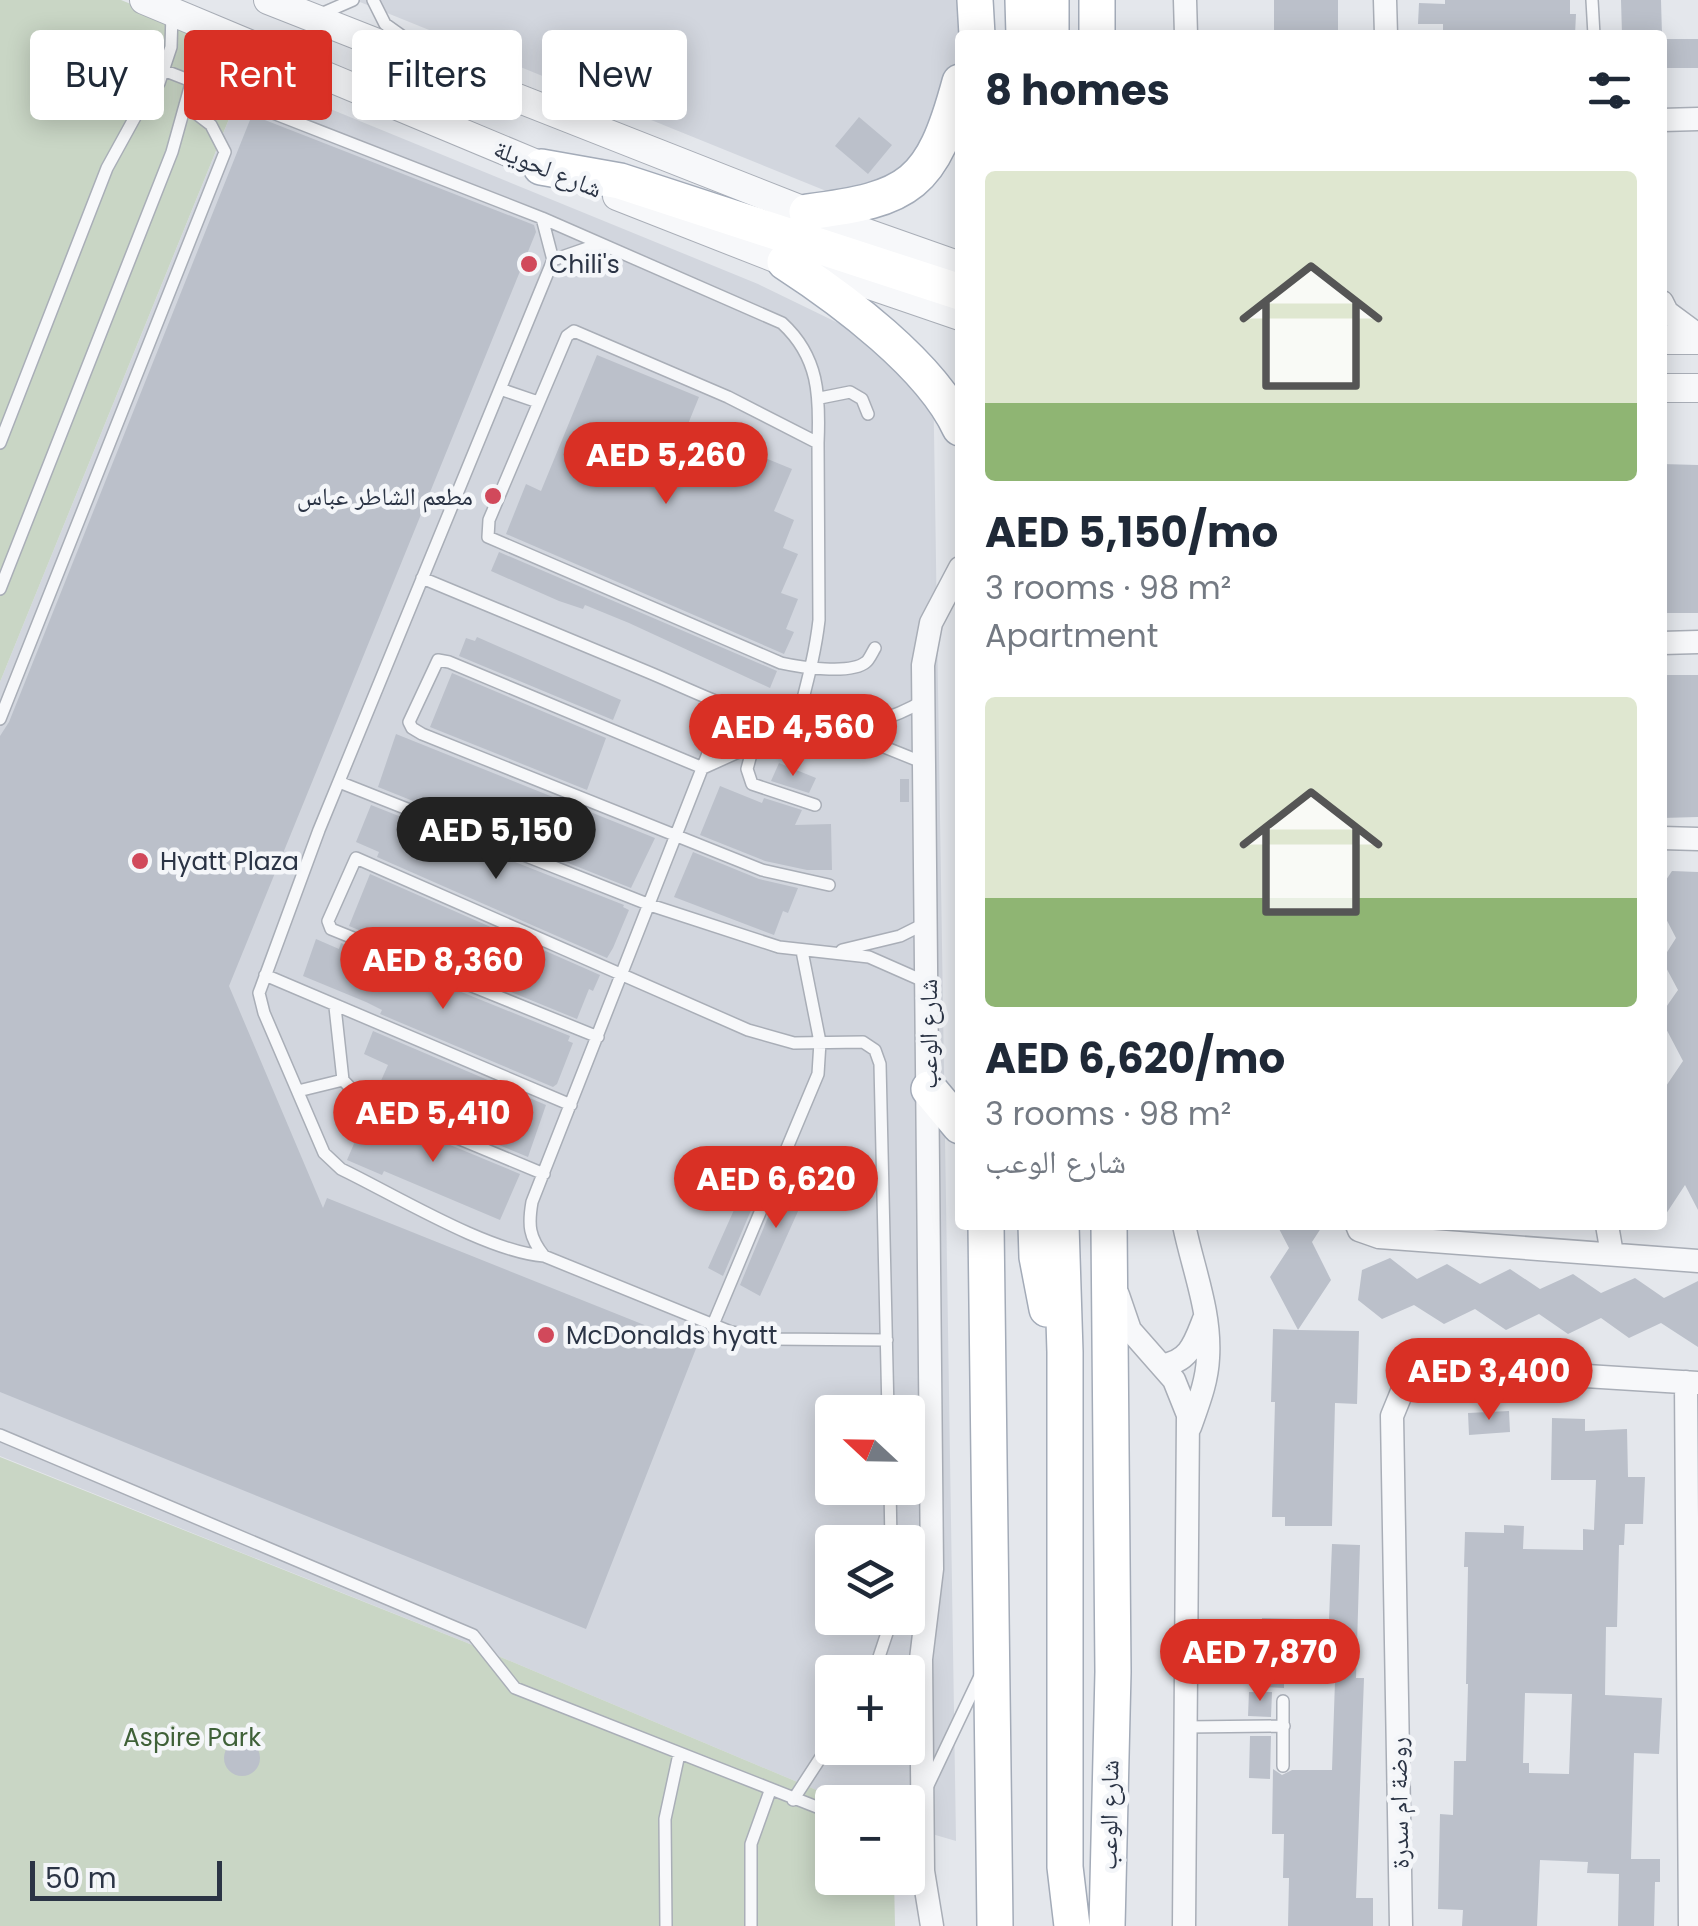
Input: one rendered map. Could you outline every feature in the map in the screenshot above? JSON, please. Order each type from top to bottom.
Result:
[{"type":"main road","points":[[1023,0],[1024,30]]},
{"type":"main road","points":[[1051,0],[1051,30]]},
{"type":"main road","points":[[1097,0],[1097,30]]},
{"type":"main road","points":[[807,212],[861,206],[907,186],[936,152],[955,100]]},
{"type":"main road","points":[[541,166],[620,180],[955,290]]},
{"type":"main road","points":[[785,262],[841,301],[920,371],[955,418]]},
{"type":"main road","points":[[929,1089],[955,1120]]},
{"type":"main road","points":[[986,1230],[995,1926]]},
{"type":"main road","points":[[1036,1230],[1042,1289],[1064,1352]]},
{"type":"main road","points":[[1061,1230],[1065,1867],[1072,1926]]},
{"type":"main road","name":"شارع الوعب","points":[[1107,1926],[1112,1672],[1109,1230]]},
{"type":"street","name":"شارع لحويلة","points":[[144,0],[215,30]]},
{"type":"street","points":[[268,0],[352,34]]},
{"type":"street","points":[[1186,0],[1186,30]]},
{"type":"street","points":[[1385,0],[1386,30]]},
{"type":"street","name":"شارع لحويلة","points":[[332,79],[785,262],[855,280],[955,314]]},
{"type":"street","points":[[522,100],[807,212],[955,264]]},
{"type":"street","points":[[1667,120],[1698,120]]},
{"type":"street","points":[[1667,312],[1698,337]]},
{"type":"street","points":[[1667,340],[1698,337]]},
{"type":"street","points":[[1667,388],[1698,388]]},
{"type":"street","name":"شارع الوعب","points":[[915,1785],[921,1659],[932,1569],[923,665],[928,633],[939,602],[955,576]]},
{"type":"street","points":[[1667,643],[1698,642]]},
{"type":"street","points":[[1667,838],[1698,839]]},
{"type":"street","points":[[1185,1230],[1205,1316],[1209,1356],[1188,1435]]},
{"type":"street","points":[[1360,1230],[1379,1237],[1698,1261]]},
{"type":"street","points":[[1537,1230],[1538,1250]]},
{"type":"street","points":[[1607,1230],[1612,1254]]},
{"type":"street","points":[[1109,1263],[1130,1330],[1183,1397],[1188,1416],[1184,1926]]},
{"type":"street","points":[[1161,1365],[1172,1364],[1189,1353],[1205,1316]]},
{"type":"street","name":"روضة ام سدرة","points":[[1400,1926],[1392,1416],[1408,1377],[1426,1366],[1692,1383]]},
{"type":"street","points":[[1690,1926],[1692,1383]]},
{"type":"street","name":"شارع الوعب","points":[[924,1895],[932,1926]]},
{"type":"lane","points":[[306,16],[333,11],[353,0]]},
{"type":"lane","points":[[373,0],[386,24],[395,30]]},
{"type":"lane","points":[[1592,0],[1594,30]]},
{"type":"lane","points":[[164,67],[171,47],[172,12]]},
{"type":"lane","points":[[0,589],[147,219],[184,109]]},
{"type":"lane","points":[[0,443],[107,168],[134,120]]},
{"type":"lane","points":[[0,720],[225,152],[204,120]]},
{"type":"lane","points":[[289,120],[542,218],[782,322],[806,350],[820,398],[818,620],[811,669],[796,726],[702,768],[438,660],[410,722],[422,734],[762,870],[829,885]]},
{"type":"lane","points":[[542,218],[553,260],[265,975],[259,993],[264,1014],[324,1153],[341,1169],[520,1254],[544,1256],[712,1327],[772,1339],[887,1340]]},
{"type":"lane","points":[[553,260],[599,244]]},
{"type":"lane","points":[[818,443],[728,397],[574,331],[567,336],[538,402],[490,520],[488,537],[781,663],[811,669],[860,666],[875,648]]},
{"type":"lane","points":[[500,389],[538,402]]},
{"type":"lane","points":[[820,398],[850,392],[862,399],[868,414]]},
{"type":"lane","points":[[422,578],[726,705],[796,726],[851,728],[888,719],[923,701]]},
{"type":"lane","points":[[544,1256],[532,1240],[528,1224],[532,1202],[726,705]]},
{"type":"lane","points":[[833,728],[924,763]]},
{"type":"lane","points":[[753,748],[748,769],[752,784],[815,805]]},
{"type":"lane","points":[[340,782],[650,905],[779,948],[833,952],[884,962],[928,983]]},
{"type":"lane","points":[[598,1036],[331,929],[328,921],[356,858],[769,1038],[794,1044],[863,1042],[875,1050],[888,1395]]},
{"type":"lane","points":[[833,952],[900,936],[927,922]]},
{"type":"lane","points":[[712,1327],[814,1089],[820,1042],[802,951]]},
{"type":"lane","points":[[265,975],[571,1104]]},
{"type":"lane","points":[[335,1007],[342,1080],[359,1097],[544,1174]]},
{"type":"lane","points":[[298,1091],[342,1080]]},
{"type":"lane","points":[[0,1435],[473,1634],[514,1688],[815,1807]]},
{"type":"lane","points":[[924,1785],[964,1713],[992,1644]]},
{"type":"lane","points":[[1283,1700],[1283,1766]]},
{"type":"lane","points":[[1186,1727],[1284,1726]]},
{"type":"lane","points":[[666,1926],[665,1820],[679,1754]]},
{"type":"lane","points":[[793,1800],[816,1765]]},
{"type":"lane","points":[[751,1926],[752,1844],[770,1791]]},
{"type":"shaded area","points":[[355,0],[960,0],[960,30],[955,30],[955,103],[924,175],[841,197],[651,120],[687,120],[687,30],[542,30],[542,76],[522,68],[522,30],[429,30]]},
{"type":"shaded area","points":[[332,110],[758,284],[933,369],[956,1841],[925,1832],[925,1785],[815,1785],[815,1789],[465,1642],[0,1456],[0,682],[229,120],[332,120]]},
{"type":"green space","points":[[0,0],[121,0],[194,30],[184,30],[184,120],[229,120],[0,682]]},
{"type":"green space","name":"Aspire Park","points":[[0,1457],[465,1642],[815,1789],[815,1895],[894,1895],[895,1926],[0,1926]]},
{"type":"building","points":[[1274,0],[1338,0],[1338,30],[1274,30]]},
{"type":"building","points":[[1445,0],[1570,0],[1570,14],[1576,14],[1575,30],[1443,30],[1443,24],[1418,24],[1419,3],[1445,4]]},
{"type":"building","points":[[1621,0],[1661,0],[1662,30],[1622,30]]},
{"type":"building","points":[[1667,39],[1698,39],[1698,68],[1667,68]]},
{"type":"building","points":[[859,117],[892,145],[868,174],[835,146]]},
{"type":"building","name":"Hyatt Plaza","points":[[250,120],[265,120],[534,225],[536,232],[229,986],[323,1208],[327,1198],[697,1346],[586,1629],[0,1392],[0,736],[9,722]]},
{"type":"building","points":[[597,355],[699,397],[688,424],[792,469],[774,511],[794,520],[783,548],[798,554],[781,593],[798,599],[786,629],[794,632],[784,654],[506,534],[526,484],[541,491]]},
{"type":"building","points":[[1667,464],[1698,465],[1698,613],[1667,613]]},
{"type":"building","points":[[499,552],[777,671],[770,688],[629,623],[585,605],[583,609],[559,601],[491,571]]},
{"type":"building","points":[[477,637],[621,700],[613,720],[459,656],[466,638],[475,641]]},
{"type":"building","points":[[452,673],[606,738],[587,790],[430,727]]},
{"type":"building","points":[[1667,675],[1698,675],[1698,817],[1667,818]]},
{"type":"building","points":[[396,734],[655,838],[631,888],[378,787]]},
{"type":"building","points":[[779,763],[816,778],[809,793],[771,781]]},
{"type":"building","points":[[900,779],[909,779],[909,802],[900,802]]},
{"type":"building","points":[[720,786],[762,803],[764,798],[802,810],[795,825],[831,824],[832,870],[807,870],[765,861],[700,835]]},
{"type":"building","points":[[371,805],[624,905],[629,910],[607,958],[377,857],[379,852],[356,842]]},
{"type":"building","points":[[693,852],[759,879],[798,888],[774,935],[674,897]]},
{"type":"building","points":[[1672,871],[1698,872],[1698,1210],[1685,1185],[1667,1212],[1667,1085],[1683,1061],[1667,1031],[1667,1006],[1678,990],[1667,969],[1667,952],[1676,938],[1667,921],[1667,878]]},
{"type":"building","points":[[370,874],[600,975],[593,991],[589,989],[577,1019],[349,926]]},
{"type":"building","points":[[316,939],[339,949],[341,943],[570,1036],[568,1041],[573,1043],[557,1084],[553,1087],[380,1014],[382,1010],[366,1002],[303,976]]},
{"type":"building","points":[[373,1031],[546,1105],[528,1157],[375,1094],[388,1065],[364,1054]]},
{"type":"building","points":[[368,1111],[520,1174],[500,1220],[384,1171],[382,1175],[347,1160]]},
{"type":"building","points":[[759,1154],[772,1161],[723,1276],[708,1268]]},
{"type":"building","points":[[788,1169],[812,1180],[760,1296],[740,1285]]},
{"type":"building","points":[[1280,1230],[1320,1230],[1312,1242],[1331,1280],[1298,1330],[1270,1277],[1289,1248]]},
{"type":"building","points":[[1390,1258],[1417,1279],[1447,1264],[1480,1284],[1510,1269],[1540,1289],[1573,1274],[1601,1293],[1635,1278],[1664,1298],[1698,1281],[1698,1347],[1661,1323],[1629,1338],[1601,1318],[1568,1334],[1539,1314],[1506,1330],[1475,1309],[1444,1324],[1414,1305],[1382,1319],[1358,1300],[1362,1270]]},
{"type":"building","points":[[1273,1329],[1359,1331],[1357,1404],[1335,1403],[1332,1526],[1285,1526],[1285,1517],[1272,1517]]},
{"type":"building","points":[[1509,1411],[1510,1432],[1469,1435],[1468,1413]]},
{"type":"building","points":[[1552,1418],[1585,1419],[1585,1431],[1627,1429],[1628,1477],[1645,1477],[1643,1524],[1625,1524],[1624,1545],[1619,1545],[1617,1627],[1606,1627],[1605,1695],[1662,1698],[1659,1754],[1634,1753],[1631,1859],[1660,1859],[1654,1926],[1618,1926],[1619,1874],[1587,1873],[1588,1862],[1540,1860],[1537,1926],[1462,1926],[1463,1910],[1438,1909],[1440,1814],[1453,1815],[1454,1761],[1466,1761],[1465,1532],[1504,1533],[1504,1525],[1524,1526],[1523,1549],[1583,1550],[1583,1529],[1594,1530],[1596,1480],[1551,1480]],"holes":[[[1525,1693],[1572,1694],[1569,1774],[1529,1773],[1529,1763],[1523,1763]]]},
{"type":"building","points":[[1332,1544],[1360,1545],[1356,1678],[1364,1678],[1356,1898],[1373,1898],[1373,1926],[1288,1926],[1289,1878],[1283,1878],[1284,1834],[1272,1834],[1273,1769],[1282,1775],[1292,1770],[1332,1770],[1335,1681],[1284,1680],[1284,1688],[1262,1687],[1262,1618],[1329,1620]]},
{"type":"building","points":[[1249,1692],[1272,1692],[1271,1717],[1248,1716]]},
{"type":"building","points":[[1250,1736],[1271,1736],[1270,1779],[1249,1778]]},
{"type":"building","points":[[242,1740],[255,1745],[260,1758],[255,1771],[242,1776],[229,1771],[224,1758],[229,1745]]},
{"type":"place","name":"Chili's","points":[[529,264]]},
{"type":"place","name":"مطعم الشاطر عباس","points":[[493,496]]},
{"type":"place","name":"Hyatt Plaza","points":[[140,861]]},
{"type":"place","name":"McDonalds hyatt","points":[[546,1335]]}]
